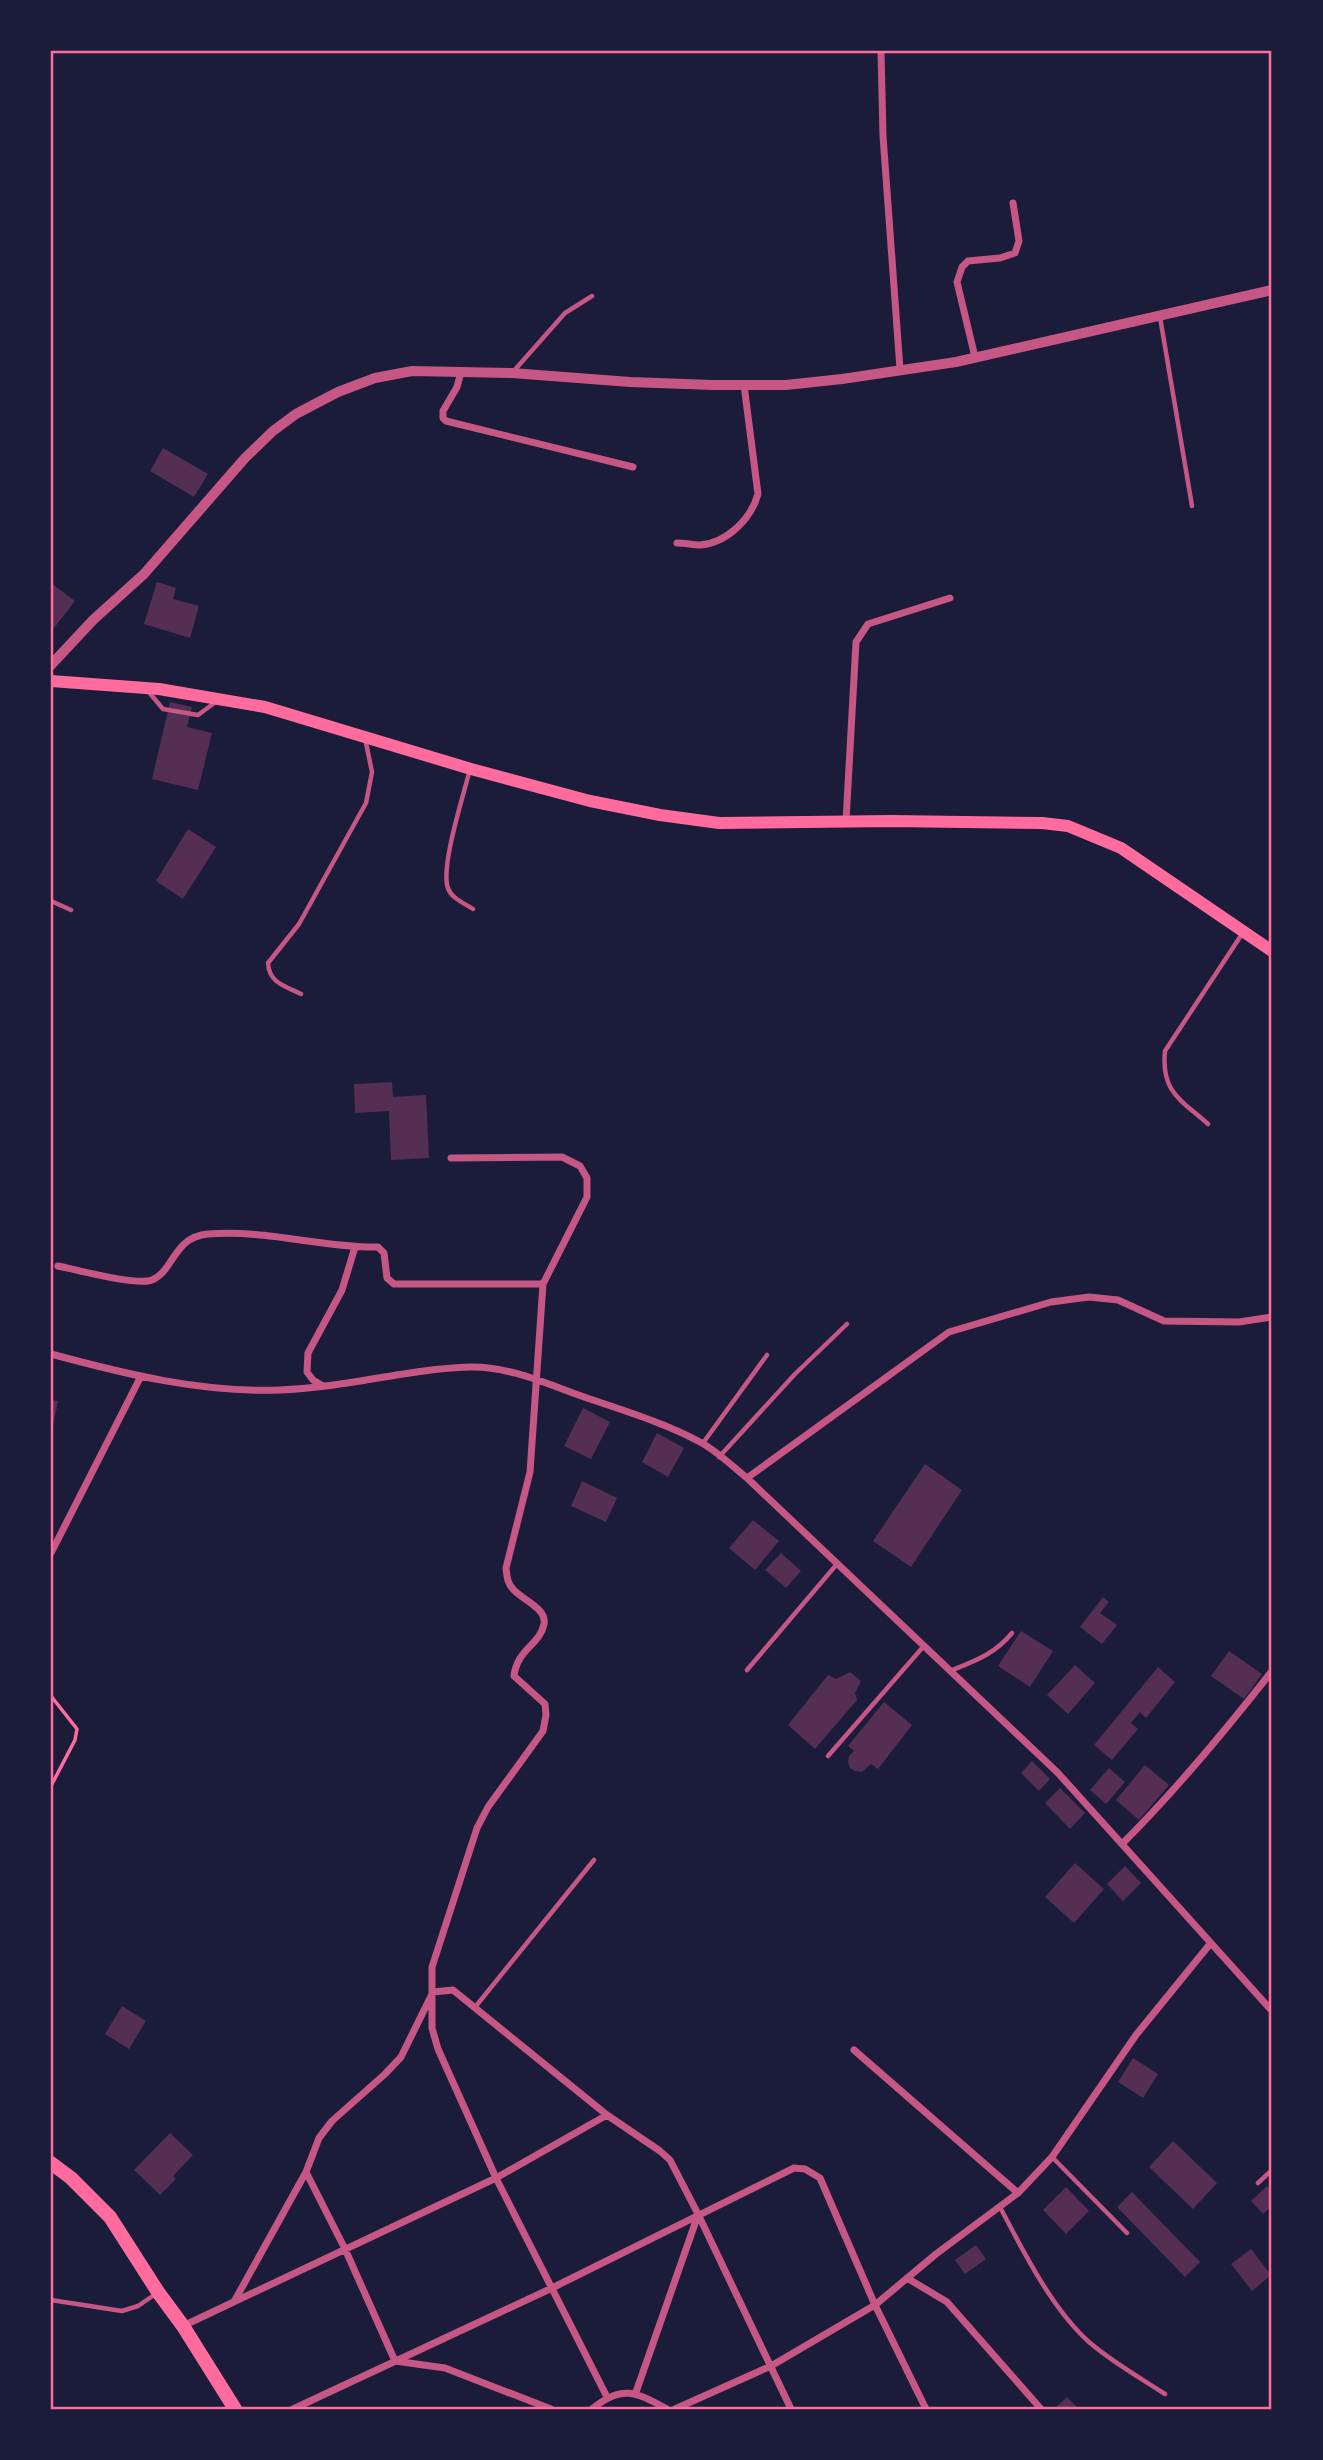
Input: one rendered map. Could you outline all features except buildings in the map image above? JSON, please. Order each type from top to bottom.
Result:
[{"type":"main road","points":[[51,681],[145,688],[265,707],[471,769],[590,801],[660,815],[719,823],[846,821],[1042,823],[1068,826],[1121,848],[1245,930],[1272,951]]},
{"type":"main road","points":[[51,2162],[110,2217],[235,2409]]},
{"type":"street","points":[[881,51],[883,136],[900,369]]},
{"type":"street","points":[[975,357],[957,282],[958,274],[968,261],[1000,258],[1015,253],[1019,241],[1013,203]]},
{"type":"street","points":[[51,665],[93,620],[144,574],[246,458],[284,422],[338,392],[375,378],[412,371],[512,373],[630,382],[786,385],[842,379],[975,357],[1272,290]]},
{"type":"street","points":[[461,372],[457,387],[443,411],[446,421],[633,467]]},
{"type":"street","points":[[677,543],[701,545],[716,541],[743,523],[754,508],[758,494],[744,385]]},
{"type":"street","points":[[846,821],[856,642],[859,635],[868,624],[950,598]]},
{"type":"street","points":[[451,1158],[562,1157],[580,1166],[587,1178],[587,1197],[543,1284],[530,1472],[506,1568],[507,1579],[513,1589],[542,1613],[545,1622],[541,1633],[519,1658],[514,1676],[545,1704],[546,1716],[543,1731],[488,1807],[477,1828],[432,1967],[432,2028],[438,2049],[496,2178],[607,2397]]},
{"type":"street","points":[[58,1266],[136,1282],[150,1281],[159,1276],[180,1247],[206,1234],[277,1236],[355,1247],[379,1247],[382,1249],[387,1278],[394,1284],[543,1284]]},
{"type":"street","points":[[323,1386],[313,1380],[307,1371],[308,1353],[342,1290],[355,1247]]},
{"type":"street","points":[[747,1478],[949,1332],[1051,1302],[1089,1297],[1118,1300],[1164,1321],[1239,1322],[1272,1317]]},
{"type":"street","points":[[51,1354],[140,1378],[251,1390],[282,1391],[467,1367],[504,1370],[665,1425],[703,1443],[747,1478],[1059,1773],[1272,2011]]},
{"type":"street","points":[[51,1553],[140,1378]]},
{"type":"street","points":[[1123,1843],[1208,1752],[1272,1671]]},
{"type":"street","points":[[675,2409],[771,2366],[875,2305],[1018,2193],[1052,2157],[1136,2035],[1210,1944]]},
{"type":"street","points":[[433,1992],[453,1990],[476,2006],[607,2115],[670,2160],[791,2409]]},
{"type":"street","points":[[235,2300],[306,2172],[319,2138],[332,2121],[386,2074],[401,2057],[433,1992]]},
{"type":"street","points":[[854,2050],[1018,2193]]},
{"type":"street","points":[[183,2326],[496,2178],[607,2115]]},
{"type":"street","points":[[293,2409],[552,2288],[794,2168],[805,2169],[820,2178],[875,2305],[926,2409]]},
{"type":"street","points":[[306,2172],[345,2249],[395,2361]]},
{"type":"street","points":[[636,2392],[698,2214]]},
{"type":"street","points":[[907,2278],[947,2302],[1041,2409]]},
{"type":"street","points":[[395,2361],[446,2368],[551,2409]]},
{"type":"street","points":[[592,2409],[607,2397],[636,2392],[667,2409]]},
{"type":"lane","points":[[512,373],[565,313],[592,296]]},
{"type":"lane","points":[[1160,316],[1192,506]]},
{"type":"lane","points":[[145,688],[163,709],[198,715],[219,699]]},
{"type":"lane","points":[[301,994],[274,981],[269,973],[268,963],[299,924],[366,803],[372,772],[365,737]]},
{"type":"lane","points":[[471,769],[448,861],[447,885],[454,897],[473,909]]},
{"type":"lane","points":[[51,901],[71,909]]},
{"type":"lane","points":[[1208,1124],[1170,1090],[1163,1070],[1165,1051],[1245,930]]},
{"type":"lane","points":[[719,1457],[789,1380],[847,1325]]},
{"type":"lane","points":[[703,1443],[767,1355]]},
{"type":"lane","points":[[747,1670],[837,1564]]},
{"type":"lane","points":[[950,1672],[988,1656],[1002,1646],[1012,1633]]},
{"type":"lane","points":[[828,1756],[923,1647]]},
{"type":"lane","points":[[476,2006],[594,1860]]},
{"type":"lane","points":[[1052,2157],[1127,2232]]},
{"type":"lane","points":[[1258,2183],[1272,2170]]},
{"type":"lane","points":[[1000,2207],[1028,2262],[1071,2322],[1105,2355],[1165,2394]]},
{"type":"lane","points":[[51,2301],[122,2311],[138,2306],[158,2292]]},
{"type":"path","points":[[51,1696],[77,1729],[75,1740],[51,1786]]}]
